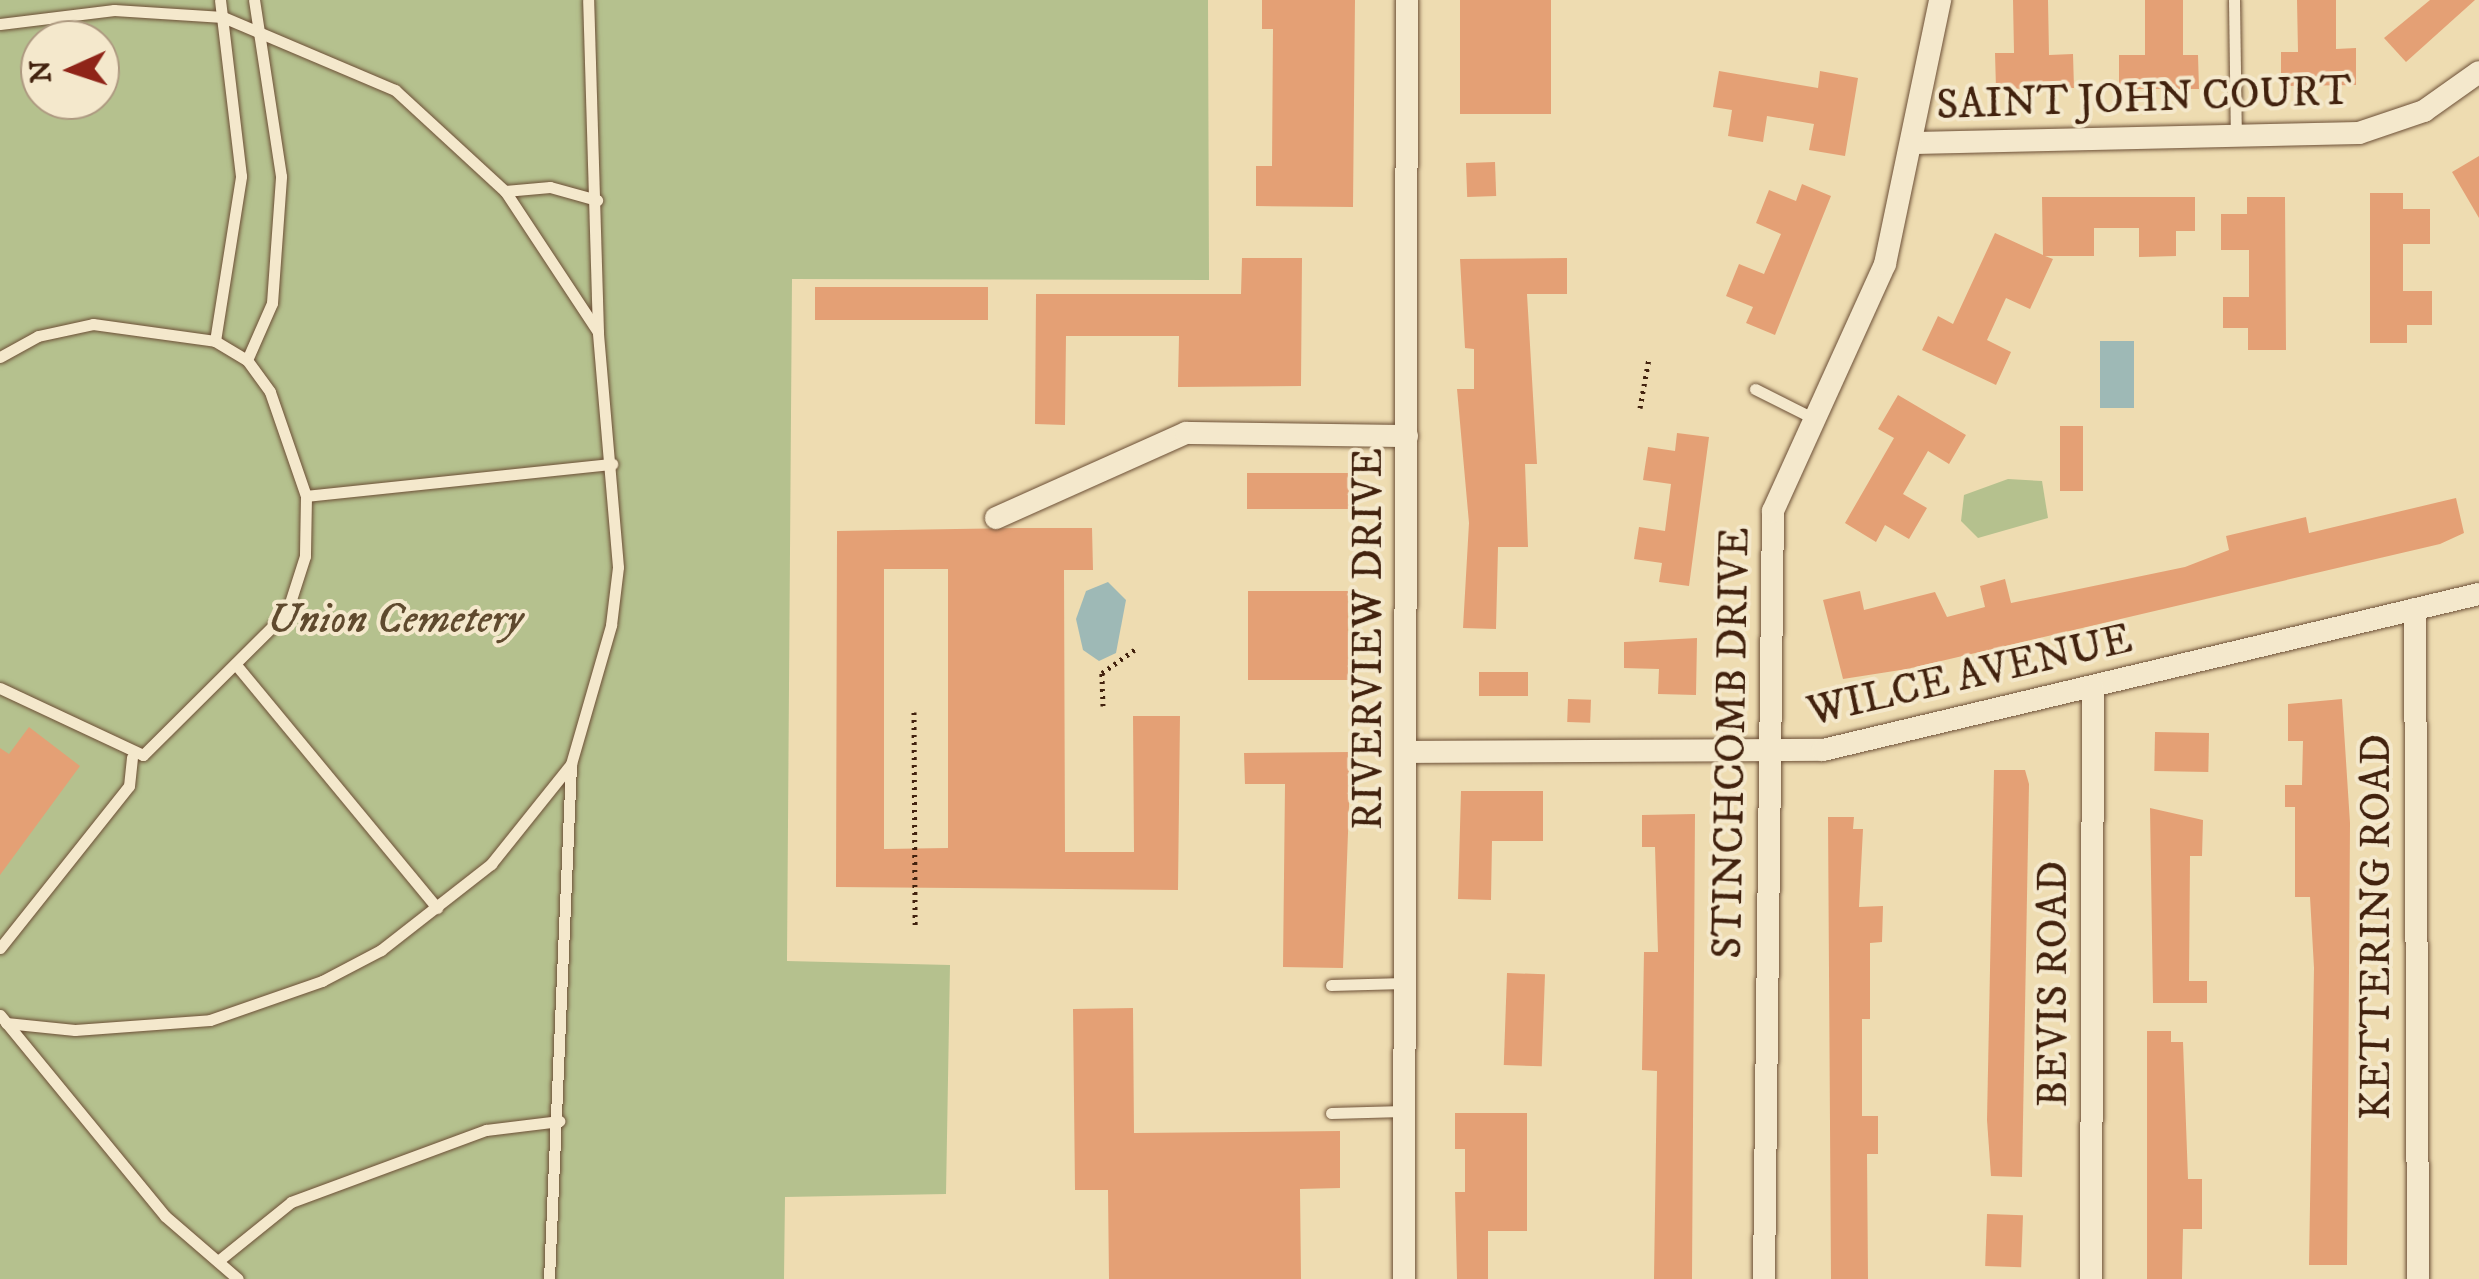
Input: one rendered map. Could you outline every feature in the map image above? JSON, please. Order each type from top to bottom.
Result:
[{"type":"street","name":"RIVERVIEW DRIVE","points":[[1404,1279],[1407,0]]},
{"type":"street","name":"STINCHCOMB DRIVE","points":[[1764,1279],[1766,754],[1772,510],[1885,264],[1916,142],[1940,0]]},
{"type":"street","name":"SAINT JOHN COURT","points":[[1916,142],[2236,141],[2392,126],[2479,72]]},
{"type":"street","points":[[996,518],[1186,433],[1407,436]]},
{"type":"street","name":"WILCE AVENUE","points":[[1408,752],[1766,754],[1824,750],[2479,594]]},
{"type":"street","name":"KETTERING ROAD","points":[[2416,609],[2414,1246],[2418,1279]]},
{"type":"street","name":"BEVIS ROAD","points":[[2091,1279],[2093,688]]},
{"type":"lane","points":[[215,341],[241,176],[220,0]]},
{"type":"lane","points":[[247,360],[272,303],[281,176],[254,0]]},
{"type":"lane","points":[[549,1279],[559,1121],[571,764],[612,625],[612,464],[598,332],[588,0]]},
{"type":"lane","points":[[2234,0],[2236,141]]},
{"type":"lane","points":[[0,24],[114,10],[223,17],[258,26],[396,90],[505,191],[598,332]]},
{"type":"lane","points":[[505,191],[550,186],[597,200]]},
{"type":"lane","points":[[0,357],[38,336],[93,324],[215,341],[247,360],[270,392],[306,496],[305,556],[287,612],[160,744],[132,757]]},
{"type":"lane","points":[[1754,389],[1813,418]]},
{"type":"lane","points":[[306,496],[612,464]]},
{"type":"lane","points":[[237,666],[437,908]]},
{"type":"lane","points":[[0,688],[84,722],[132,757]]},
{"type":"lane","points":[[0,948],[129,786],[132,757]]},
{"type":"lane","points":[[3,1019],[75,1030],[265,1006],[381,950],[437,908],[491,864],[571,764]]},
{"type":"lane","points":[[1332,986],[1404,983]]},
{"type":"lane","points":[[3,1019],[71,1111],[238,1279]]},
{"type":"lane","points":[[1332,1113],[1403,1111]]},
{"type":"lane","points":[[218,1261],[291,1202],[486,1130],[559,1121]]},
{"type":"path","points":[[1640,408],[1649,358]]},
{"type":"path","points":[[1102,706],[1102,673],[1138,648]]},
{"type":"path","points":[[914,712],[914,929]]},
{"type":"green space","name":"Union Cemetery","points":[[0,0],[1208,0],[1209,280],[792,279],[787,961],[950,965],[946,1194],[785,1197],[784,1279],[0,1279]]},
{"type":"green space","points":[[2008,479],[2042,481],[2048,518],[1978,538],[1961,521],[1964,495]]},
{"type":"water","points":[[2100,341],[2134,341],[2134,408],[2100,408]]},
{"type":"water","points":[[1108,582],[1126,600],[1116,653],[1099,661],[1083,650],[1076,619],[1086,591]]},
{"type":"building","points":[[1262,0],[1355,0],[1353,207],[1256,206],[1256,166],[1272,166],[1273,29],[1262,29]]},
{"type":"building","points":[[1460,0],[1551,0],[1551,114],[1460,114]]},
{"type":"building","points":[[2013,0],[2048,0],[2049,55],[2073,54],[2074,88],[1996,89],[1995,53],[2014,53]]},
{"type":"building","points":[[2145,0],[2183,0],[2183,55],[2198,55],[2199,89],[2119,89],[2119,55],[2145,55]]},
{"type":"building","points":[[2297,0],[2336,0],[2336,49],[2356,48],[2356,85],[2281,86],[2281,52],[2298,52]]},
{"type":"building","points":[[2430,0],[2475,0],[2406,62],[2384,38]]},
{"type":"building","points":[[1719,71],[1818,88],[1820,71],[1858,78],[1845,156],[1809,150],[1814,124],[1767,116],[1763,142],[1728,136],[1732,110],[1713,107]]},
{"type":"building","points":[[2479,156],[2479,218],[2452,172]]},
{"type":"building","points":[[1495,162],[1496,196],[1467,197],[1466,163]]},
{"type":"building","points":[[1802,184],[1831,196],[1775,335],[1746,323],[1753,307],[1726,296],[1739,264],[1764,274],[1781,234],[1756,223],[1769,190],[1796,201]]},
{"type":"building","points":[[2370,193],[2403,193],[2403,209],[2430,209],[2430,244],[2403,244],[2403,291],[2432,291],[2432,325],[2407,325],[2407,343],[2370,343]]},
{"type":"building","points":[[2042,197],[2195,197],[2195,231],[2176,231],[2176,256],[2139,257],[2139,228],[2094,228],[2094,256],[2045,256],[2053,259],[2030,309],[2006,298],[1987,340],[2011,352],[1996,385],[1922,350],[1938,316],[1953,324],[1995,233],[2043,255]]},
{"type":"building","points":[[2247,197],[2285,197],[2286,350],[2248,350],[2248,328],[2223,328],[2223,297],[2249,297],[2249,250],[2221,250],[2221,214],[2247,214]]},
{"type":"building","points":[[1242,258],[1302,258],[1301,386],[1178,387],[1179,336],[1066,336],[1065,425],[1035,424],[1036,294],[1241,294]]},
{"type":"building","points":[[1567,258],[1567,294],[1527,294],[1537,464],[1525,464],[1528,547],[1498,547],[1496,629],[1463,628],[1469,523],[1457,389],[1474,389],[1474,349],[1465,348],[1460,259]]},
{"type":"building","points":[[815,287],[988,287],[988,320],[815,320]]},
{"type":"building","points":[[1898,395],[1966,435],[1949,464],[1928,451],[1903,494],[1927,508],[1909,539],[1885,525],[1876,542],[1845,523],[1894,438],[1878,429]]},
{"type":"building","points":[[2060,426],[2083,426],[2083,491],[2060,491]]},
{"type":"building","points":[[1677,433],[1709,437],[1689,586],[1659,582],[1662,563],[1634,559],[1639,527],[1665,531],[1671,484],[1643,480],[1648,447],[1675,451]]},
{"type":"building","points":[[1247,473],[1350,473],[1350,509],[1247,509]]},
{"type":"building","points":[[2456,498],[2464,533],[2440,544],[1907,669],[1843,679],[1823,600],[1860,591],[1864,610],[1935,592],[1947,617],[1985,607],[1980,586],[2005,579],[2011,603],[2185,567],[2229,550],[2226,536],[2306,517],[2309,533]]},
{"type":"building","points":[[1092,528],[1093,570],[1064,570],[1065,852],[1134,852],[1133,716],[1180,716],[1178,890],[836,887],[837,531]],"holes":[[[884,569],[948,569],[948,848],[884,849]]]},
{"type":"building","points":[[1248,591],[1348,591],[1348,680],[1248,680]]},
{"type":"building","points":[[1697,638],[1696,695],[1658,694],[1659,669],[1624,668],[1624,642]]},
{"type":"building","points":[[1479,672],[1528,672],[1528,696],[1479,696]]},
{"type":"building","points":[[1568,699],[1591,700],[1590,723],[1567,722]]},
{"type":"building","points":[[2342,699],[2350,823],[2347,1265],[2309,1265],[2314,968],[2310,897],[2295,897],[2295,807],[2285,807],[2285,785],[2302,785],[2303,741],[2288,741],[2288,704]]},
{"type":"building","points":[[29,727],[80,766],[0,875],[0,748],[9,754]]},
{"type":"building","points":[[2155,732],[2209,733],[2208,772],[2154,771]]},
{"type":"building","points":[[1351,752],[1343,968],[1283,967],[1285,784],[1245,784],[1244,753]]},
{"type":"building","points":[[1994,770],[2025,770],[2029,784],[2022,1177],[1991,1176],[1987,1120]]},
{"type":"building","points":[[1461,791],[1543,791],[1543,841],[1492,841],[1491,900],[1458,899]]},
{"type":"building","points":[[2150,808],[2203,820],[2202,856],[2190,856],[2189,981],[2207,981],[2207,1003],[2153,1003]]},
{"type":"building","points":[[1695,814],[1692,1279],[1654,1279],[1657,1071],[1642,1070],[1644,952],[1658,952],[1655,847],[1642,847],[1642,815]]},
{"type":"building","points":[[1828,817],[1854,817],[1853,829],[1863,829],[1859,907],[1883,906],[1882,942],[1870,943],[1870,1019],[1862,1019],[1862,1116],[1878,1116],[1878,1154],[1867,1154],[1868,1279],[1831,1279]]},
{"type":"building","points":[[1507,973],[1545,974],[1542,1066],[1504,1065]]},
{"type":"building","points":[[1133,1008],[1134,1133],[1340,1131],[1340,1188],[1300,1189],[1301,1279],[1109,1279],[1108,1190],[1075,1190],[1073,1009]]},
{"type":"building","points":[[2147,1031],[2171,1031],[2171,1042],[2183,1042],[2188,1179],[2202,1179],[2202,1229],[2183,1229],[2182,1279],[2147,1279]]},
{"type":"building","points":[[1455,1113],[1527,1113],[1527,1231],[1488,1231],[1488,1279],[1457,1279],[1455,1192],[1465,1192],[1465,1149],[1455,1149]]},
{"type":"building","points":[[1987,1214],[2023,1215],[2021,1267],[1985,1266]]}]
